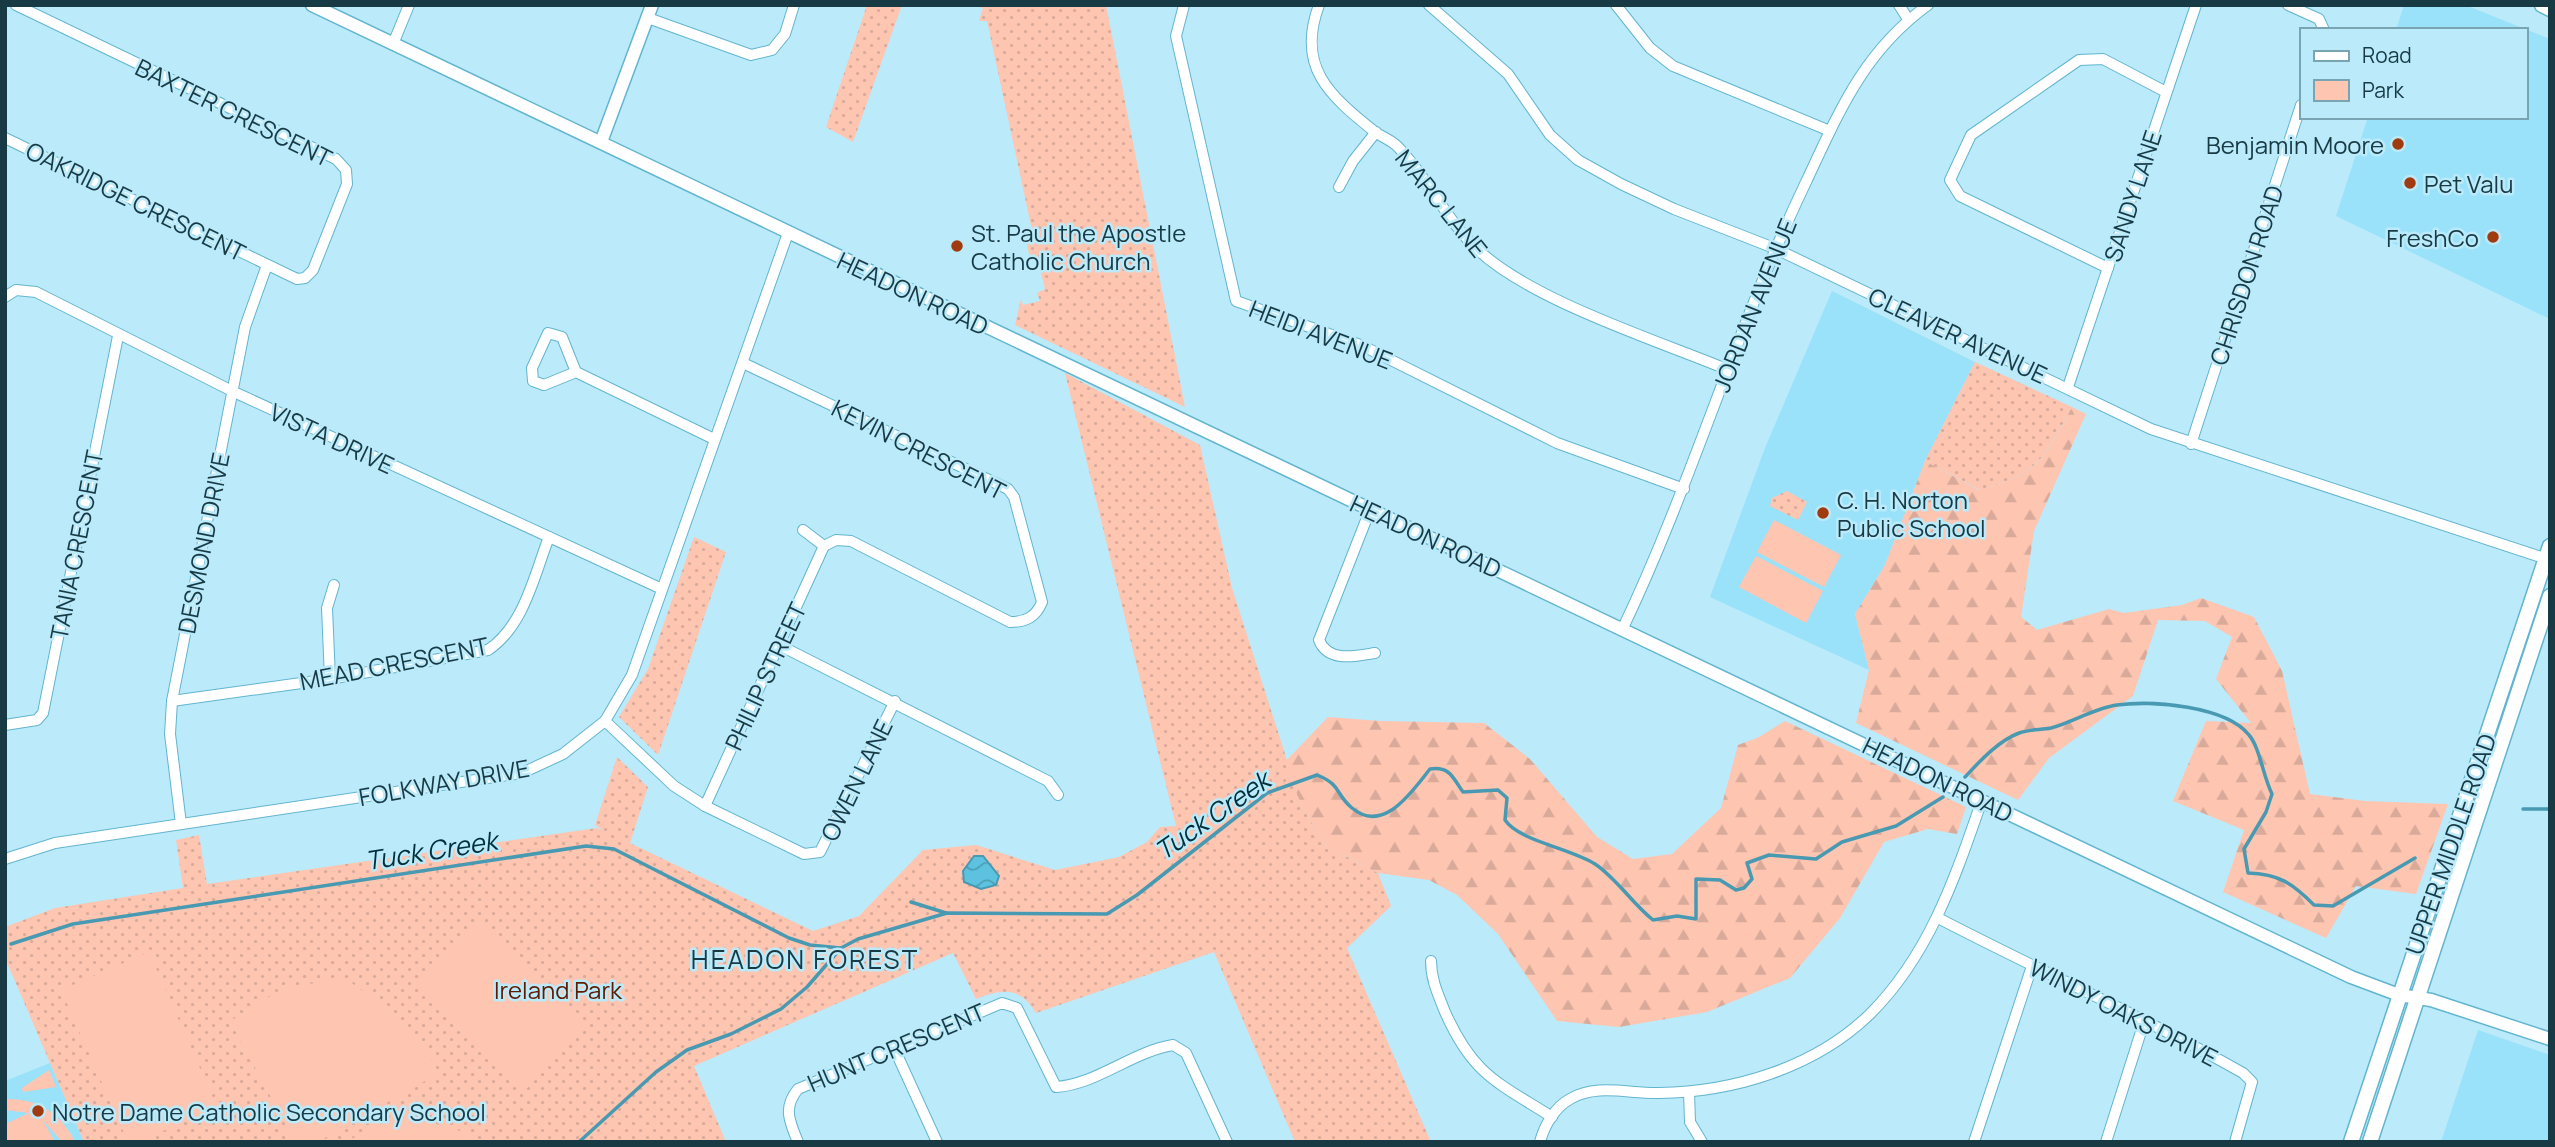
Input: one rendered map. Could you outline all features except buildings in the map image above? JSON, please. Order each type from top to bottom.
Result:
[{"type":"main road","points":[[2542,5],[2550,9]]},
{"type":"main road","name":"UPPER MIDDLE ROAD","points":[[2351,1142],[2548,555]]},
{"type":"main road","name":"UPPER MIDDLE ROAD","points":[[2370,1142],[2550,596]]},
{"type":"street","name":"BAXTER CRESCENT","points":[[16,5],[336,159],[346,170],[347,184],[313,270],[305,278],[298,279],[267,265]]},
{"type":"street","name":"HEADON ROAD","points":[[312,5],[2351,977],[2399,995],[2418,998],[2550,1039]]},
{"type":"street","points":[[393,44],[409,5]]},
{"type":"street","points":[[601,142],[650,11],[751,55],[772,50],[785,34],[794,5]]},
{"type":"street","name":"HEIDI AVENUE","points":[[1184,5],[1176,36],[1236,301],[1363,345],[1556,443],[1684,489]]},
{"type":"street","name":"MARC LANE","points":[[1319,5],[1310,30],[1314,68],[1325,85],[1376,132],[1396,145],[1473,245],[1493,264],[1592,314],[1726,369]]},
{"type":"street","name":"CLEAVER AVENUE","points":[[1429,5],[1508,74],[1550,135],[1578,160],[1674,209],[1774,248],[2151,429],[2191,444],[2548,555]]},
{"type":"street","points":[[1616,5],[1650,48],[1672,66],[1724,90],[1830,131]]},
{"type":"street","points":[[1899,5],[1908,19]]},
{"type":"street","name":"JORDAN AVENUE","points":[[1622,630],[1684,489],[1726,369],[1774,248],[1830,131],[1858,75],[1874,54],[1908,19],[1928,5]]},
{"type":"street","name":"SANDY LANE","points":[[2068,387],[2196,5]]},
{"type":"street","points":[[2288,5],[2319,19],[2323,28]]},
{"type":"street","points":[[2108,268],[1960,196],[1950,180],[1971,135],[2079,60],[2103,59],[2166,92]]},
{"type":"street","name":"CHRISDON ROAD","points":[[2191,444],[2300,108]]},
{"type":"street","points":[[1339,187],[1353,160],[1376,132]]},
{"type":"street","name":"OAKRIDGE CRESCENT","points":[[5,138],[267,265]]},
{"type":"street","name":"FOLKWAY DRIVE","points":[[5,859],[55,843],[522,773],[563,754],[605,721],[632,675],[788,233]]},
{"type":"street","name":"DESMOND DRIVE","points":[[181,824],[170,734],[172,701],[245,327],[267,265]]},
{"type":"street","name":"VISTA DRIVE","points":[[5,297],[16,290],[36,292],[118,336],[234,392],[662,589]]},
{"type":"street","points":[[576,372],[544,385],[533,381],[532,368],[548,333],[562,337],[576,372],[714,439]]},
{"type":"street","name":"TANIA CRESCENT","points":[[5,725],[37,720],[43,713],[118,336]]},
{"type":"street","name":"KEVIN CRESCENT","points":[[743,363],[1007,489],[1014,497],[1042,602],[1037,612],[1023,622],[1010,622],[850,541],[836,540],[824,545]]},
{"type":"street","points":[[1370,510],[1319,640],[1324,649],[1337,655],[1375,653]]},
{"type":"street","points":[[803,530],[824,545]]},
{"type":"street","name":"MEAD CRESCENT","points":[[172,701],[330,679],[488,650],[504,639],[517,620],[549,537]]},
{"type":"street","name":"PHILIP STREET","points":[[705,807],[781,646],[824,545]]},
{"type":"street","points":[[330,679],[327,608],[334,585]]},
{"type":"street","points":[[781,646],[895,701],[1048,781],[1058,795]]},
{"type":"street","name":"OWEN LANE","points":[[605,721],[674,786],[705,807],[804,854],[820,852],[895,701]]},
{"type":"street","points":[[1540,1142],[1552,1117],[1569,1099],[1599,1090],[1689,1092],[1759,1078],[1798,1062],[1834,1041],[1868,1016],[1917,957],[1938,918],[1982,800]]},
{"type":"street","name":"WINDY OAKS DRIVE","points":[[1938,918],[2032,966],[2145,1018],[2243,1073],[2252,1082],[2235,1142]]},
{"type":"street","points":[[1430,961],[1431,979],[1465,1054],[1481,1071],[1552,1117]]},
{"type":"street","points":[[1974,1142],[2032,966]]},
{"type":"street","name":"HUNT CRESCENT","points":[[798,1142],[787,1112],[788,1100],[798,1089],[1002,1003],[1017,1008],[1056,1087],[1076,1086],[1157,1048],[1173,1045],[1186,1053],[1227,1142]]},
{"type":"street","points":[[2106,1142],[2145,1018]]},
{"type":"street","points":[[894,1048],[937,1142]]},
{"type":"street","points":[[1689,1092],[1690,1122],[1702,1142]]},
{"type":"shaded area","points":[[2404,5],[2465,5],[2522,28],[2397,28]]},
{"type":"shaded area","points":[[2527,30],[2550,39],[2550,319],[2336,216],[2367,119],[2527,119]]},
{"type":"shaded area","name":"C. H. Norton Public School","points":[[1832,291],[1975,362],[1925,461],[1885,565],[1855,614],[1869,670],[1710,597],[1765,448]]},
{"type":"shaded area","points":[[2478,1030],[2550,1055],[2550,1142],[2441,1142]]},
{"type":"shaded area","name":"Notre Dame Catholic Secondary School","points":[[50,1063],[84,1142],[5,1142],[5,1081]]},
{"type":"green space","points":[[867,5],[902,5],[853,142],[826,127]]},
{"type":"green space","points":[[972,5],[1106,5],[1185,407],[1015,325],[1021,299],[1023,305],[1040,301],[1037,293],[1045,289],[1037,257],[1030,258],[1024,233],[1032,230],[987,21],[979,21],[983,8]]},
{"type":"green space","points":[[1975,362],[2072,407],[2038,462],[2016,477],[1980,490],[1925,461]]},
{"type":"green space","name":"Ireland Park","points":[[1065,373],[1200,445],[1232,588],[1301,804],[1325,845],[1378,873],[1391,906],[1347,948],[1431,1142],[1295,1142],[1214,952],[1036,1013],[1024,998],[1010,992],[994,993],[976,999],[953,953],[694,1066],[726,1142],[84,1142],[5,958],[5,927],[55,908],[183,888],[176,840],[199,835],[207,884],[597,828],[603,830],[595,825],[617,757],[648,787],[630,843],[813,931],[859,916],[923,850],[976,845],[1055,870],[1119,857],[1147,842],[1160,827],[1176,826]]},
{"type":"green space","points":[[2072,407],[2086,414],[2034,531],[2021,617],[2037,630],[2109,609],[2124,613],[2182,605],[2201,598],[2254,617],[2282,671],[2310,794],[2365,801],[2448,804],[2416,894],[2356,886],[2326,938],[2223,892],[2244,830],[2173,801],[2206,721],[2251,723],[2216,679],[2232,637],[2205,621],[2158,620],[2133,696],[2049,758],[2018,800],[1856,723],[1869,670],[1855,614],[1885,565],[1925,461],[1979,490],[1999,484],[2038,462]]},
{"type":"green space","points":[[1787,491],[1807,502],[1798,520],[1770,506],[1772,498]]},
{"type":"green space","points":[[1774,520],[1841,555],[1824,587],[1757,552]]},
{"type":"green space","points":[[694,537],[726,552],[658,755],[619,717],[648,669]]},
{"type":"green space","points":[[1756,556],[1823,591],[1806,623],[1739,587]]},
{"type":"green space","points":[[1328,717],[1484,723],[1530,759],[1597,837],[1633,859],[1672,854],[1721,808],[1738,745],[1759,737],[1785,721],[1966,807],[1957,834],[1928,829],[1884,842],[1840,918],[1790,978],[1707,1012],[1619,1027],[1557,1021],[1498,934],[1457,895],[1429,880],[1378,873],[1325,845],[1301,804],[1285,762]]},
{"type":"green space","points":[[478,918],[589,1025],[525,1090],[415,983]]},
{"type":"green space","points":[[149,952],[217,1107],[138,1142],[128,1142],[61,990]]},
{"type":"green space","points":[[346,979],[397,1015],[435,1064],[437,1074],[318,1142],[295,1142],[230,1021],[285,987]]},
{"type":"green space","points":[[49,1070],[56,1087],[23,1092],[22,1088]]},
{"type":"green space","points":[[5,1099],[27,1101],[47,1109],[63,1123],[75,1142],[62,1142],[43,1120],[55,1142],[5,1142],[5,1124],[29,1113],[5,1110]]},
{"type":"green space","points":[[405,1119],[452,1127],[480,1142],[345,1142],[385,1122]]},
{"type":"water","points":[[974,856],[983,856],[999,876],[996,885],[981,889],[964,882],[963,871]]},
{"type":"waterway","name":"Tuck Creek","points":[[1965,777],[1997,746],[2023,732],[2051,728],[2117,705],[2188,707],[2224,717],[2238,725],[2249,735],[2259,755],[2272,794],[2266,812],[2244,849],[2248,873],[2268,875],[2284,881],[2314,905],[2333,906],[2415,858]]},
{"type":"waterway","name":"Tuck Creek","points":[[579,1142],[656,1072],[687,1050],[731,1034],[781,1009],[807,987],[841,948],[858,939],[947,913],[1107,914],[1137,895],[1267,793],[1317,775],[1331,782],[1352,808],[1364,815],[1375,816],[1397,806],[1430,769],[1447,771],[1463,792],[1498,790],[1507,798],[1505,820],[1512,827],[1533,839],[1595,864],[1653,920],[1677,916],[1696,919],[1696,879],[1720,880],[1736,890],[1744,888],[1752,879],[1747,863],[1769,855],[1816,859],[1842,842],[1896,826],[1943,797]]},
{"type":"waterway","name":"Tuck Creek","points":[[2523,809],[2550,809]]},
{"type":"waterway","name":"Tuck Creek","points":[[11,944],[73,924],[586,846],[614,849],[789,938],[810,945],[840,948]]},
{"type":"waterway","name":"Tuck Creek","points":[[911,902],[946,913]]},
{"type":"place","name":"Benjamin Moore","points":[[2398,144]]},
{"type":"place","name":"Pet Valu","points":[[2410,183]]},
{"type":"place","name":"FreshCo","points":[[2493,237]]},
{"type":"place","name":"St. Paul the Apostle Catholic Church","points":[[957,246]]},
{"type":"place","name":"C. H. Norton Public School","points":[[1823,513]]},
{"type":"place","name":"Notre Dame Catholic Secondary School","points":[[38,1111]]},
{"type":"district","name":"HEADON FOREST","points":[[805,959]]}]
